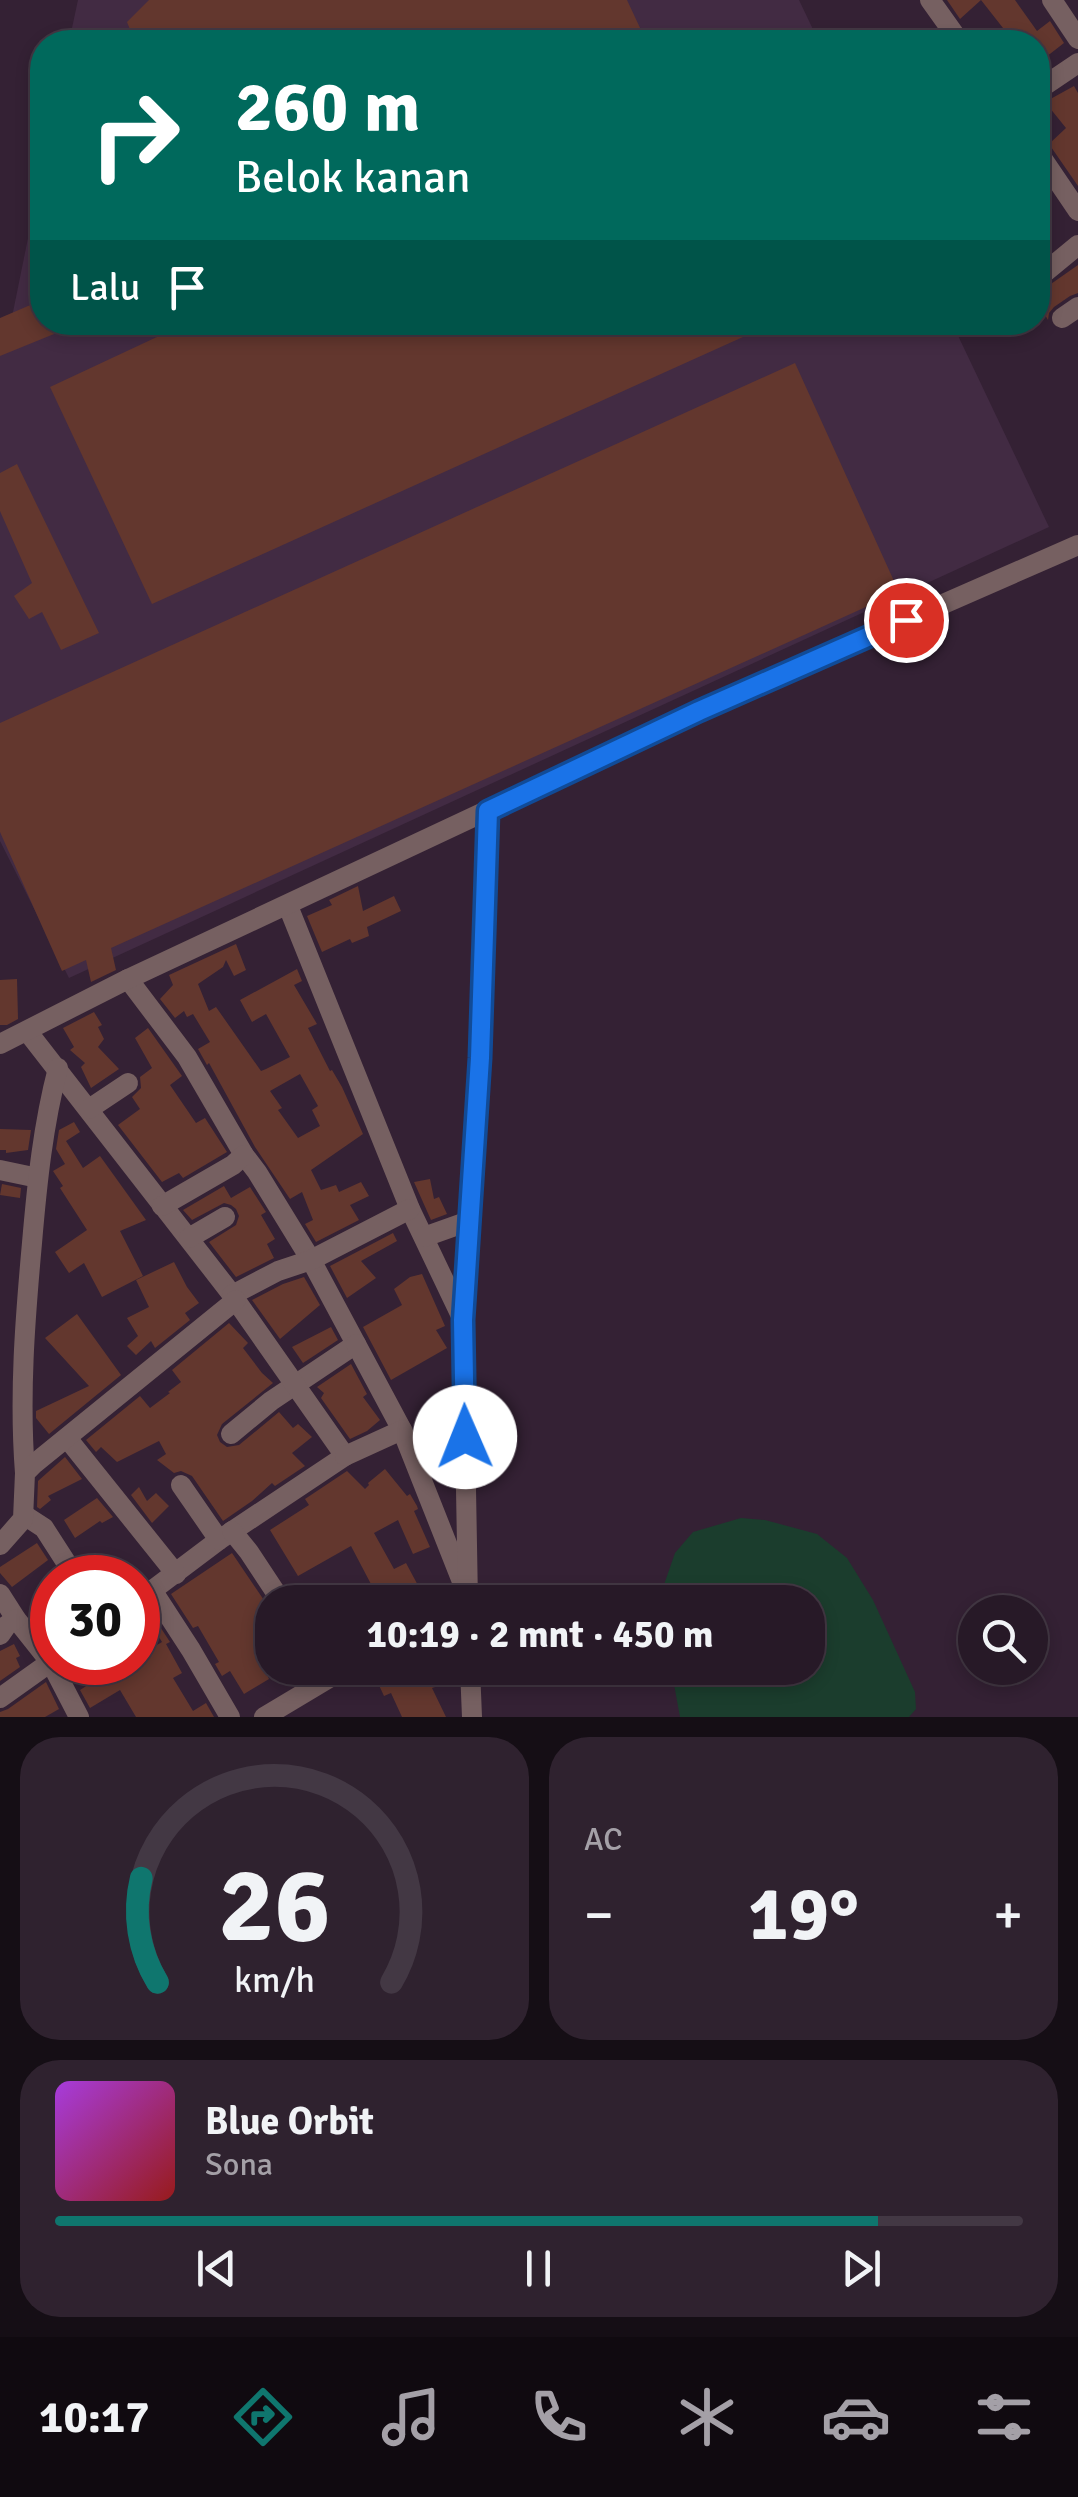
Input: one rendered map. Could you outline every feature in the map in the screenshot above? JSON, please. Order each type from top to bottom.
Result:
[{"type":"street","points":[[930,0],[951,30]]},
{"type":"street","points":[[1052,0],[1078,39]]},
{"type":"street","points":[[1050,82],[1078,63]]},
{"type":"street","points":[[1050,170],[1078,211]]},
{"type":"street","points":[[1050,268],[1078,246]]},
{"type":"street","points":[[0,1044],[699,711],[1078,545]]},
{"type":"street","points":[[468,1585],[463,1320],[480,1058],[488,811]]},
{"type":"street","points":[[288,906],[410,1210],[463,1320]]},
{"type":"street","points":[[128,980],[187,1057],[311,1260],[402,1430],[463,1585]]},
{"type":"street","points":[[28,1031],[234,1297],[346,1456]]},
{"type":"street","points":[[0,1544],[24,1515],[22,1382],[38,1178],[58,1068]]},
{"type":"street","points":[[90,1110],[128,1083]]},
{"type":"street","points":[[162,1206],[234,1165],[244,1155]]},
{"type":"street","points":[[0,1170],[38,1178]]},
{"type":"street","points":[[25,1473],[234,1297],[278,1271],[311,1260],[410,1210]]},
{"type":"street","points":[[189,1238],[226,1217]]},
{"type":"street","points":[[424,1237],[469,1221]]},
{"type":"street","points":[[231,1434],[252,1415],[356,1344]]},
{"type":"street","points":[[160,1585],[225,1536],[346,1456],[402,1430]]},
{"type":"street","points":[[67,1438],[176,1574]]},
{"type":"street","points":[[180,1484],[225,1536],[249,1552],[271,1585]]},
{"type":"street","points":[[24,1515],[44,1528],[61,1555]]},
{"type":"street","points":[[0,1594],[30,1636]]},
{"type":"street","points":[[160,1613],[191,1650],[230,1717]]},
{"type":"street","points":[[0,1635],[16,1620]]},
{"type":"street","points":[[0,1698],[30,1677]]},
{"type":"street","points":[[63,1685],[78,1717]]},
{"type":"street","points":[[264,1717],[296,1710],[319,1685]]},
{"type":"street","points":[[471,1685],[472,1717]]},
{"type":"shaded area","points":[[78,0],[799,0],[813,30],[72,30]]},
{"type":"shaded area","points":[[30,228],[30,335],[958,335],[1049,527],[69,978],[0,841],[0,325],[11,322]]},
{"type":"green space","points":[[741,1518],[817,1534],[847,1558],[873,1600],[915,1692],[916,1709],[909,1717],[680,1717],[674,1685],[825,1685],[825,1585],[664,1585],[675,1553],[693,1532]]},
{"type":"building","points":[[149,0],[627,0],[641,30],[130,30],[127,22]]},
{"type":"building","points":[[947,0],[981,0],[960,19]]},
{"type":"building","points":[[981,0],[1015,0],[1036,30],[1005,30]]},
{"type":"building","points":[[1050,21],[1064,43],[1050,54],[1050,30],[1038,30]]},
{"type":"building","points":[[1074,86],[1078,93],[1078,186],[1050,145],[1066,128],[1050,108],[1050,99]]},
{"type":"building","points":[[1078,265],[1078,293],[1050,312],[1050,285]]},
{"type":"building","points":[[30,305],[30,335],[52,335],[0,356],[0,318]]},
{"type":"building","points":[[161,335],[747,335],[152,604],[50,387]]},
{"type":"building","points":[[795,363],[899,592],[111,948],[116,970],[91,982],[86,960],[62,971],[0,832],[0,723]]},
{"type":"building","points":[[17,464],[99,633],[61,650],[42,612],[29,619],[14,596],[32,583],[0,511],[0,473]]},
{"type":"building","points":[[358,886],[363,911],[394,896],[401,911],[367,927],[369,936],[352,943],[350,939],[322,952],[307,916],[332,905],[329,900]]},
{"type":"building","points":[[236,944],[246,970],[234,976],[226,960],[223,967],[198,984],[209,1011],[216,1007],[261,1071],[290,1057],[266,1014],[252,1022],[240,1000],[297,969],[302,981],[294,985],[317,1024],[308,1028],[342,1087],[363,1134],[311,1170],[321,1190],[336,1185],[339,1192],[361,1182],[369,1196],[350,1205],[359,1220],[316,1242],[305,1224],[313,1220],[302,1192],[290,1199],[198,1049],[210,1042],[193,1014],[187,1017],[184,1011],[175,1018],[160,999],[173,985],[169,975]],"holes":[[[300,1074],[318,1106],[312,1110],[320,1126],[298,1138],[270,1091]]]},
{"type":"building","points":[[17,979],[18,1019],[0,1025],[0,980]]},
{"type":"building","points":[[94,1012],[104,1039],[98,1047],[119,1069],[91,1088],[81,1067],[85,1063],[70,1050],[74,1047],[63,1028]]},
{"type":"building","points":[[148,1028],[182,1076],[170,1085],[196,1123],[205,1118],[227,1152],[183,1178],[179,1173],[162,1182],[118,1125],[140,1109],[132,1097],[141,1088],[140,1077],[152,1068],[135,1038]]},
{"type":"building","points":[[74,1122],[80,1132],[66,1141],[83,1168],[100,1156],[146,1220],[120,1231],[143,1276],[102,1297],[84,1263],[69,1273],[55,1252],[87,1230],[53,1171],[65,1164],[56,1149],[59,1130]]},
{"type":"building","points":[[0,1129],[31,1130],[28,1150],[0,1150]]},
{"type":"building","points":[[430,1179],[434,1199],[439,1197],[447,1214],[431,1220],[414,1182]]},
{"type":"building","points":[[2,1184],[21,1188],[20,1198],[0,1195]]},
{"type":"building","points":[[224,1186],[231,1198],[250,1187],[266,1212],[261,1215],[275,1239],[267,1244],[274,1258],[236,1277],[209,1242],[236,1225],[236,1209],[224,1203],[192,1220],[183,1210]]},
{"type":"building","points":[[393,1233],[397,1241],[361,1261],[376,1278],[347,1298],[330,1266]]},
{"type":"building","points":[[174,1262],[199,1303],[185,1313],[190,1320],[155,1348],[151,1341],[136,1355],[127,1346],[138,1336],[127,1318],[149,1307],[136,1280]]},
{"type":"building","points":[[422,1274],[445,1326],[436,1330],[447,1348],[391,1380],[363,1327],[402,1305],[394,1289],[410,1277]]},
{"type":"building","points":[[304,1277],[320,1305],[280,1339],[252,1300]]},
{"type":"building","points":[[77,1314],[121,1375],[49,1434],[36,1418],[36,1411],[89,1386],[45,1338]]},
{"type":"building","points":[[229,1323],[248,1343],[243,1348],[273,1383],[222,1424],[217,1435],[220,1442],[227,1447],[239,1445],[279,1412],[293,1428],[298,1424],[312,1437],[292,1453],[305,1466],[275,1486],[272,1483],[223,1521],[192,1476],[181,1471],[174,1473],[157,1460],[166,1454],[159,1441],[117,1462],[101,1447],[96,1452],[86,1440],[140,1396],[150,1408],[170,1393],[181,1382],[172,1370]]},
{"type":"building","points":[[331,1327],[338,1340],[303,1363],[292,1347]]},
{"type":"building","points":[[351,1364],[367,1394],[363,1397],[380,1420],[350,1439],[317,1387]]},
{"type":"building","points":[[65,1457],[82,1479],[48,1496],[51,1500],[40,1509],[38,1481]]},
{"type":"building","points":[[385,1469],[417,1506],[414,1511],[430,1547],[413,1554],[398,1520],[374,1533],[394,1569],[406,1563],[418,1585],[371,1585],[351,1546],[298,1576],[270,1530],[309,1505],[305,1499],[347,1471],[365,1489]]},
{"type":"building","points":[[139,1487],[147,1501],[156,1493],[169,1506],[152,1523],[131,1495]]},
{"type":"building","points":[[97,1498],[113,1517],[75,1538],[64,1520]]},
{"type":"building","points":[[37,1543],[45,1555],[30,1555],[30,1574],[12,1587],[0,1573],[0,1567]]},
{"type":"building","points":[[232,1553],[255,1587],[255,1685],[259,1685],[244,1694],[230,1671],[222,1676],[215,1664],[219,1662],[198,1626],[193,1628],[171,1594]]},
{"type":"building","points":[[160,1627],[182,1673],[173,1678],[193,1711],[206,1703],[214,1717],[136,1717],[120,1690],[90,1708],[80,1690],[88,1685],[160,1685]]},
{"type":"building","points":[[14,1644],[20,1667],[0,1681],[0,1651]]},
{"type":"building","points":[[47,1685],[59,1709],[45,1717],[0,1717],[0,1712]]},
{"type":"building","points":[[379,1685],[441,1685],[432,1688],[446,1717],[402,1717],[391,1693],[384,1696]]},
{"type":"route","points":[[465,1437],[463,1320],[480,1058],[488,811],[699,711],[906,620]]}]
